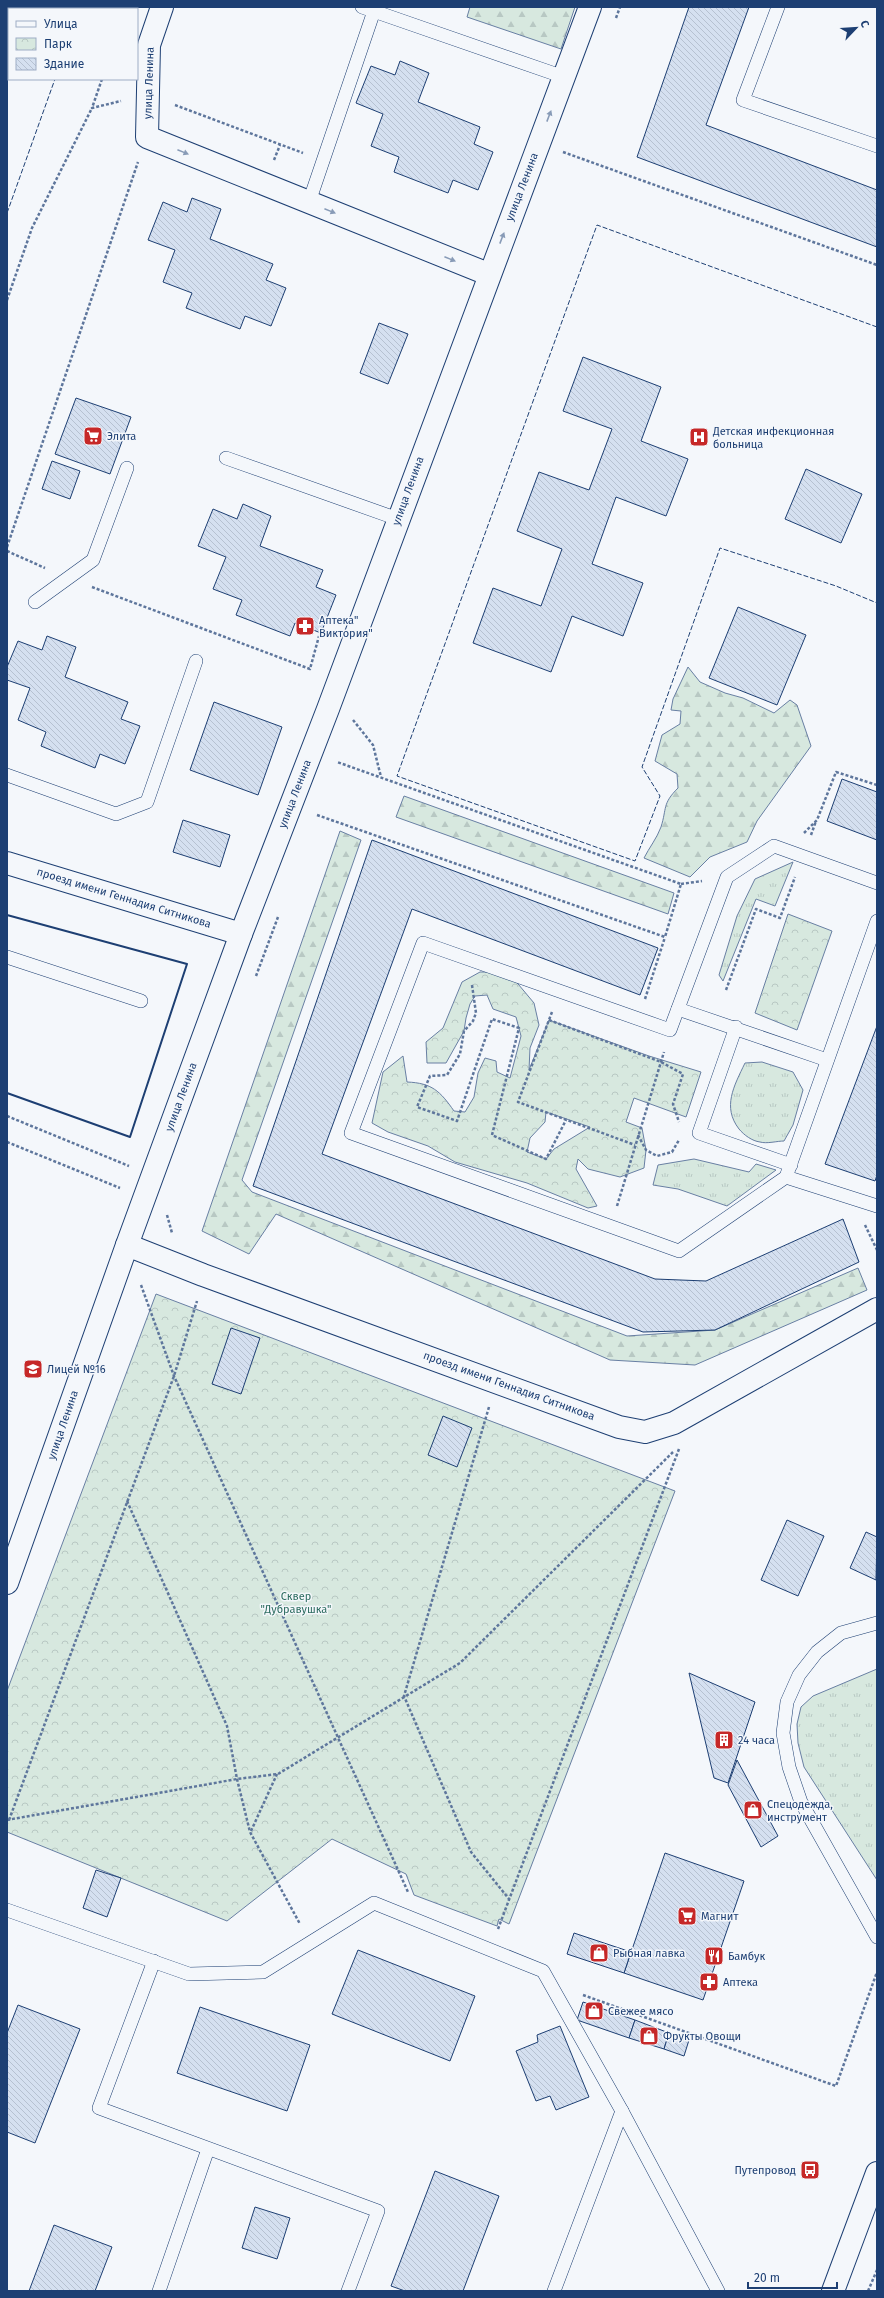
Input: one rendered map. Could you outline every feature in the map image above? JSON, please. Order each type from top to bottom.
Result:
[{"type":"street","name":"улица Ленина","points":[[147,137],[149,44],[162,7]]},
{"type":"street","name":"улица Ленина","points":[[7,1583],[126,1245],[241,934],[328,709],[488,274],[590,7]]},
{"type":"street","points":[[147,137],[488,274]]},
{"type":"street","name":"проезд имени Геннадия Ситникова","points":[[7,862],[241,934]]},
{"type":"street","name":"проезд имени Геннадия Ситникова","points":[[126,1245],[203,1275],[619,1427],[645,1432],[674,1423],[877,1309]]},
{"type":"street","points":[[833,2291],[877,2173]]},
{"type":"lane","points":[[778,7],[743,100],[877,146]]},
{"type":"lane","points":[[308,202],[368,9],[564,77]]},
{"type":"lane","points":[[226,458],[398,519]]},
{"type":"lane","points":[[35,602],[93,560],[127,468]]},
{"type":"lane","points":[[7,775],[116,814],[147,802],[196,661]]},
{"type":"lane","points":[[877,884],[774,846],[727,877],[670,1030],[422,943],[351,1133],[679,1251],[786,1177],[877,921]]},
{"type":"lane","points":[[7,958],[141,1001]]},
{"type":"lane","points":[[678,1009],[736,1027],[827,1060]]},
{"type":"lane","points":[[736,1027],[699,1134],[791,1164]]},
{"type":"lane","points":[[786,1177],[877,1206]]},
{"type":"lane","points":[[877,1623],[842,1633],[817,1652],[799,1675],[787,1702],[783,1733],[789,1767],[801,1802],[877,1937]]},
{"type":"lane","points":[[7,1910],[190,1974],[263,1972],[374,1903],[543,1971],[622,2111],[718,2291]]},
{"type":"lane","points":[[154,1961],[99,2108],[378,2211],[348,2291]]},
{"type":"lane","points":[[554,2291],[622,2111]]},
{"type":"lane","points":[[159,2291],[208,2149]]},
{"type":"path","points":[[7,300],[8,293],[32,228],[92,108],[102,80]]},
{"type":"path","points":[[92,108],[133,98],[149,98],[164,101],[322,161]]},
{"type":"path","points":[[7,547],[147,137]]},
{"type":"path","points":[[539,143],[877,265]]},
{"type":"path","points":[[265,184],[280,145]]},
{"type":"path","points":[[7,551],[69,578],[310,669],[319,636]]},
{"type":"path","points":[[353,720],[363,730],[373,745],[381,777]]},
{"type":"path","points":[[337,762],[681,884],[645,1001]]},
{"type":"path","points":[[836,772],[877,785]]},
{"type":"path","points":[[317,815],[665,936]]},
{"type":"path","points":[[726,990],[756,909],[780,918],[817,820]]},
{"type":"path","points":[[453,953],[472,986],[476,1013],[473,1021],[464,1031],[460,1054],[447,1075],[430,1076],[418,1108],[456,1121],[492,1018],[519,1028],[492,1135],[546,1159],[566,1120]]},
{"type":"path","points":[[560,991],[518,1102],[635,1145]]},
{"type":"path","points":[[549,1020],[661,1062],[683,1074],[673,1104],[680,1126]]},
{"type":"path","points":[[610,1226],[670,1030]]},
{"type":"path","points":[[7,1116],[129,1166]]},
{"type":"path","points":[[638,1135],[646,1150],[657,1156],[672,1152],[682,1133]]},
{"type":"path","points":[[862,1219],[877,1250]]},
{"type":"path","points":[[8,1820],[174,1376],[203,1275]]},
{"type":"path","points":[[174,1376],[409,1895]]},
{"type":"path","points":[[497,1382],[404,1696],[471,1852],[509,1899]]},
{"type":"path","points":[[8,1820],[237,1779],[278,1774],[460,1663],[680,1445],[497,1933]]},
{"type":"path","points":[[127,1500],[227,1726],[237,1779],[250,1832],[310,1943]]},
{"type":"path","points":[[250,1832],[278,1774]]},
{"type":"path","points":[[578,1991],[583,1996],[836,2086],[877,1972]]},
{"type":"path","points":[[868,2291],[877,2270]]},
{"type":"green space","points":[[470,7],[575,7],[561,49],[467,17]]},
{"type":"green space","points":[[688,667],[700,682],[725,693],[743,698],[774,713],[790,700],[797,705],[811,746],[757,821],[747,842],[710,857],[690,877],[644,858],[661,827],[667,802],[678,788],[677,774],[655,761],[662,735],[680,724],[681,711],[671,710],[673,699]]},
{"type":"green space","points":[[404,796],[674,893],[668,914],[396,817]]},
{"type":"green space","points":[[340,831],[361,840],[242,1180],[252,1192],[627,1336],[715,1330],[858,1268],[867,1290],[695,1365],[610,1360],[276,1214],[249,1254],[202,1231]]},
{"type":"green space","points":[[793,862],[775,906],[756,899],[723,981],[719,975],[737,916],[755,879]]},
{"type":"green space","points":[[788,914],[832,931],[797,1030],[755,1013]]},
{"type":"green space","points":[[480,972],[508,972],[534,1003],[539,1025],[530,1048],[529,1070],[549,1020],[649,1056],[701,1072],[686,1117],[634,1098],[626,1122],[642,1128],[646,1150],[644,1168],[620,1177],[588,1169],[578,1159],[576,1169],[597,1206],[588,1208],[527,1183],[455,1162],[428,1146],[388,1132],[372,1123],[383,1072],[403,1056],[407,1082],[423,1084],[435,1089],[454,1111],[465,1112],[474,1097],[478,1073],[485,1058],[496,1061],[497,1072],[510,1078],[521,1036],[516,1017],[493,1009],[487,995],[475,996],[470,1004],[464,1031],[446,1063],[427,1063],[426,1042],[443,1028],[462,982]],"holes":[[[546,1112],[590,1127],[554,1149],[546,1159],[527,1152],[530,1138],[545,1122]]]},
{"type":"green space","points":[[762,1062],[793,1072],[803,1090],[793,1125],[784,1141],[763,1143],[751,1139],[739,1129],[731,1113],[734,1088],[745,1063]]},
{"type":"green space","points":[[694,1159],[749,1172],[756,1164],[776,1170],[727,1206],[678,1189],[653,1185],[658,1165]]},
{"type":"green space","name":"Сквер \"Дубравушка\"","points":[[156,1294],[675,1491],[509,1924],[499,1919],[497,1926],[414,1895],[406,1874],[332,1839],[227,1921],[7,1832],[7,1691]]},
{"type":"green space","points":[[877,1669],[877,1880],[804,1767],[798,1743],[797,1724],[801,1707],[813,1696]]},
{"type":"building","points":[[7,7],[27,7],[8,8],[7,27]]},
{"type":"building","points":[[689,7],[749,7],[706,125],[877,190],[877,247],[637,157]]},
{"type":"building","points":[[400,61],[429,73],[418,102],[480,127],[474,144],[493,152],[478,190],[453,180],[448,193],[394,172],[399,157],[371,146],[383,114],[356,103],[371,66],[395,75]]},
{"type":"building","points":[[192,198],[221,209],[210,239],[273,264],[266,280],[286,288],[271,326],[245,316],[240,329],[186,308],[192,293],[163,282],[175,250],[148,240],[163,202],[187,212]]},
{"type":"building","points":[[379,323],[408,334],[388,384],[360,373]]},
{"type":"building","points":[[583,357],[661,387],[641,441],[688,459],[666,516],[616,497],[592,564],[643,583],[623,636],[572,616],[551,672],[473,643],[493,588],[541,606],[562,549],[517,531],[539,472],[589,490],[612,429],[563,411]]},
{"type":"building","name":"Элита","points":[[76,398],[131,417],[110,474],[55,454]]},
{"type":"building","points":[[52,461],[80,471],[70,499],[42,489]]},
{"type":"building","points":[[806,469],[862,494],[841,543],[785,519]]},
{"type":"building","points":[[243,504],[271,516],[260,546],[323,570],[316,587],[336,595],[321,633],[295,623],[290,636],[236,615],[242,600],[213,589],[226,557],[198,546],[213,509],[237,519]]},
{"type":"building","points":[[738,607],[806,635],[777,705],[709,678]]},
{"type":"building","points":[[47,636],[76,647],[65,677],[128,702],[121,719],[140,726],[125,764],[100,754],[95,768],[41,746],[46,732],[18,720],[30,688],[7,680],[7,667],[18,641],[42,650]]},
{"type":"building","points":[[214,702],[282,727],[258,795],[190,770]]},
{"type":"building","points":[[842,779],[877,792],[877,840],[827,821]]},
{"type":"building","points":[[183,820],[230,835],[220,867],[173,852]]},
{"type":"building","points":[[372,840],[658,948],[640,995],[412,909],[322,1154],[655,1279],[706,1281],[843,1219],[859,1262],[715,1330],[643,1332],[253,1186]]},
{"type":"building","points":[[877,1026],[877,1175],[875,1181],[825,1164]]},
{"type":"building","points":[[231,1328],[260,1338],[241,1394],[212,1384]]},
{"type":"building","points":[[443,1416],[472,1428],[457,1467],[428,1455]]},
{"type":"building","points":[[787,1520],[824,1536],[798,1596],[761,1580]]},
{"type":"building","points":[[866,1532],[877,1537],[876,1580],[850,1568]]},
{"type":"building","name":"24 часа","points":[[689,1673],[755,1702],[728,1783],[714,1778]]},
{"type":"building","name":"Спецодежда, инструмент","points":[[737,1760],[778,1836],[761,1847],[728,1785]]},
{"type":"building","name":"Магнит","points":[[665,1853],[744,1881],[703,2000],[624,1973]]},
{"type":"building","points":[[96,1870],[121,1878],[107,1917],[83,1908]]},
{"type":"building","name":"Рыбная лавка","points":[[574,1933],[631,1952],[624,1973],[567,1954]]},
{"type":"building","points":[[358,1950],[475,1996],[450,2061],[332,2014]]},
{"type":"building","name":"Свежее мясо","points":[[583,2002],[635,2020],[629,2038],[577,2020]]},
{"type":"building","points":[[18,2005],[80,2029],[35,2143],[7,2132],[7,2033]]},
{"type":"building","points":[[200,2007],[310,2045],[287,2111],[177,2073]]},
{"type":"building","name":"Фрукты Овощи","points":[[635,2020],[669,2033],[664,2049],[629,2038]]},
{"type":"building","points":[[560,2026],[589,2097],[556,2110],[550,2096],[536,2101],[516,2051],[538,2042],[537,2035]]},
{"type":"building","points":[[669,2033],[689,2040],[684,2056],[664,2049]]},
{"type":"building","points":[[435,2171],[499,2196],[463,2291],[405,2291],[391,2286]]},
{"type":"building","points":[[255,2207],[290,2218],[277,2259],[242,2248]]},
{"type":"building","points":[[54,2225],[112,2247],[95,2291],[29,2291]]},
{"type":"fence","points":[[7,213],[55,80]]},
{"type":"fence","points":[[877,327],[597,225],[397,776],[635,861],[660,796],[642,767],[720,548],[836,586],[877,603]]},
{"type":"wall","points":[[7,915],[187,964],[130,1137],[7,1093]]},
{"type":"place","name":"Элита","points":[[93,436]]},
{"type":"place","name":"Детская инфекционная больница","points":[[699,437]]},
{"type":"place","name":"Аптека\" Виктория\"","points":[[305,626]]},
{"type":"place","name":"Лицей №16","points":[[33,1369]]},
{"type":"place","name":"24 часа","points":[[724,1740]]},
{"type":"place","name":"Спецодежда, инструмент","points":[[753,1810]]},
{"type":"place","name":"Магнит","points":[[687,1916]]},
{"type":"place","name":"Рыбная лавка","points":[[599,1953]]},
{"type":"place","name":"Бамбук","points":[[714,1956]]},
{"type":"place","name":"Аптека","points":[[709,1982]]},
{"type":"place","name":"Свежее мясо","points":[[594,2011]]},
{"type":"place","name":"Фрукты Овощи","points":[[649,2036]]},
{"type":"place","name":"Путепровод","points":[[810,2170]]}]
